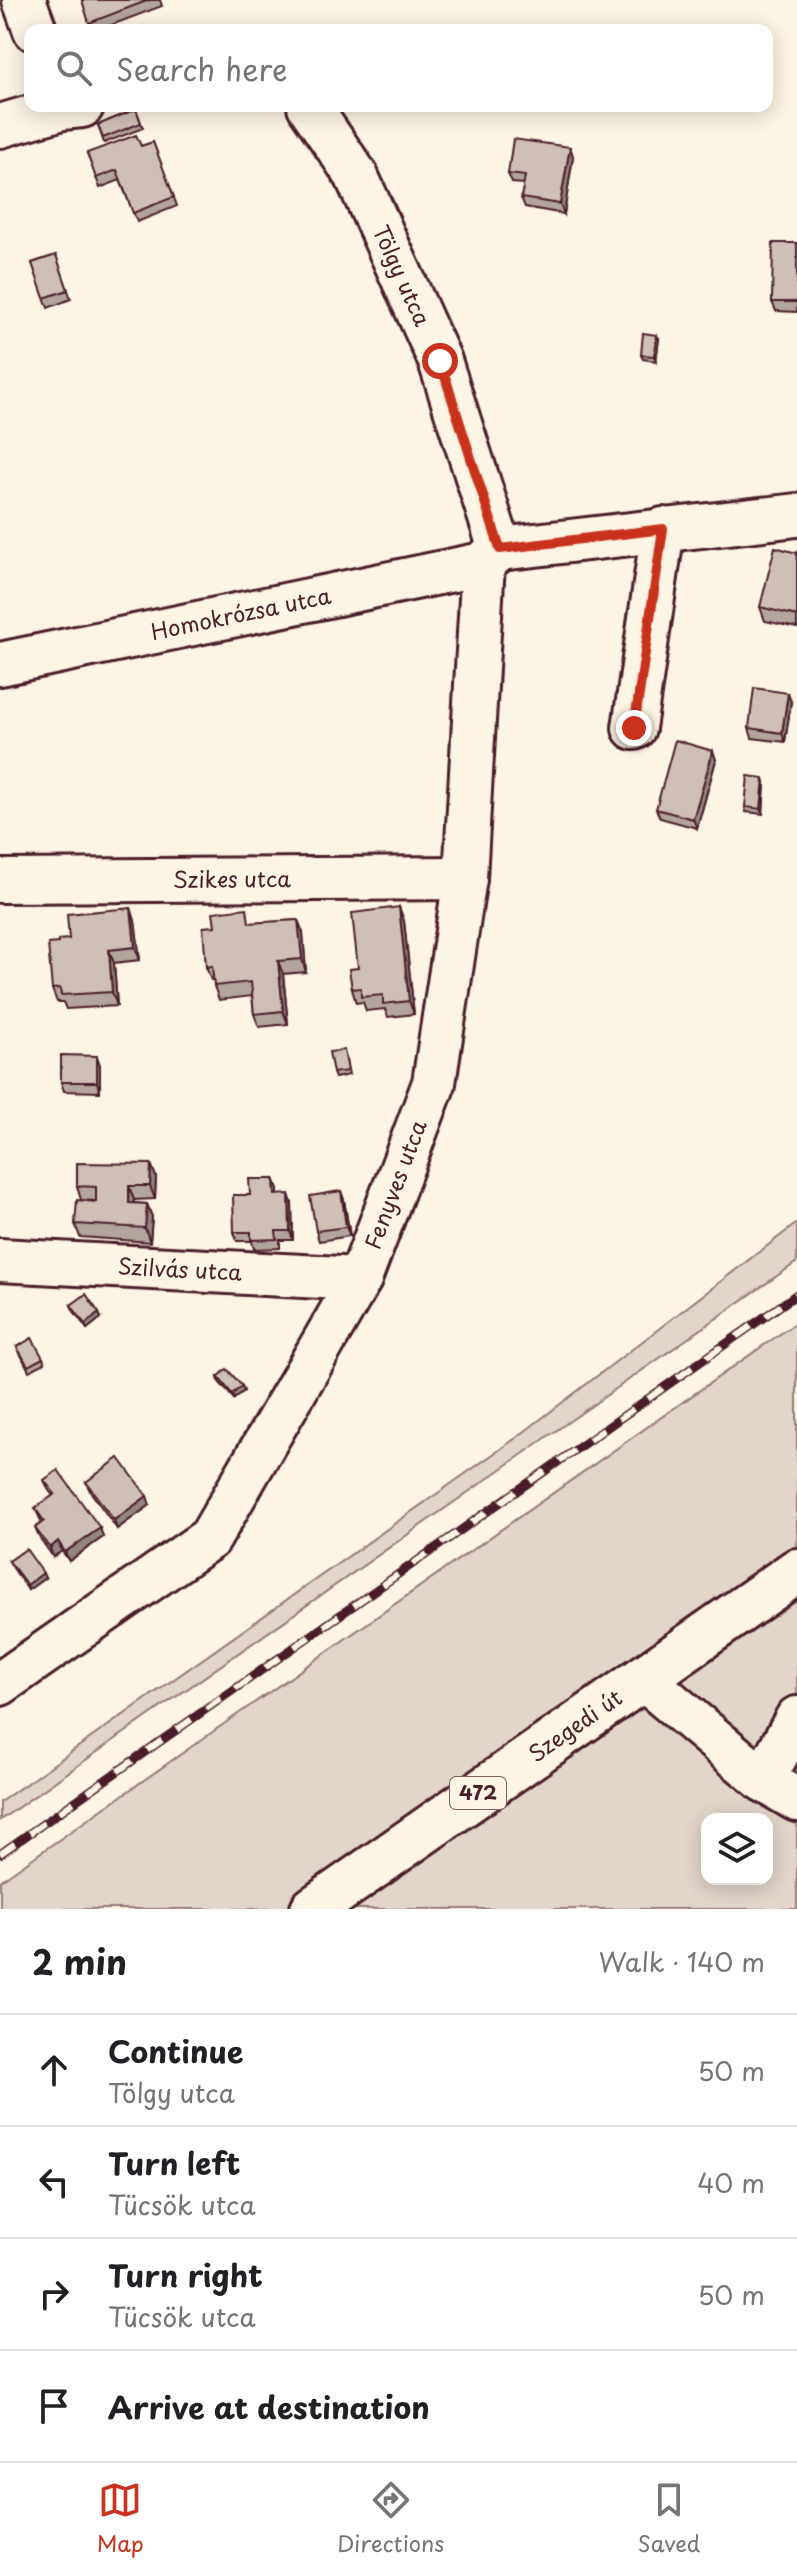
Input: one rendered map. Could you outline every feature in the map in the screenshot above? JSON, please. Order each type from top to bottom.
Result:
[{"type":"main road","name":"Szegedi út","points":[[313,1909],[797,1571]]},
{"type":"street","points":[[24,0],[33,24]]},
{"type":"street","points":[[0,126],[51,112]]},
{"type":"street","name":"Tölgy utca","points":[[313,112],[356,175],[440,361],[491,556]]},
{"type":"street","name":"Homokrózsa utca","points":[[0,664],[491,556],[663,529],[797,515]]},
{"type":"street","points":[[634,728],[663,529]]},
{"type":"street","name":"Fenyves utca","points":[[0,1684],[210,1538],[360,1279],[434,1083],[465,878],[491,556]]},
{"type":"street","name":"Szikes utca","points":[[0,881],[465,878]]},
{"type":"street","name":"Szilvás utca","points":[[0,1260],[360,1279]]},
{"type":"street","points":[[642,1678],[780,1790],[797,1718]]},
{"type":"shaded area","points":[[797,1223],[797,1262],[0,1820],[0,1802],[516,1438]]},
{"type":"shaded area","points":[[797,1322],[797,1909],[0,1909],[0,1881]]},
{"type":"building","points":[[82,0],[149,0],[89,23]]},
{"type":"building","points":[[129,112],[137,112],[141,123],[103,138],[98,125]]},
{"type":"building","points":[[136,135],[141,146],[153,142],[174,197],[133,213],[117,170],[96,178],[87,153]]},
{"type":"building","points":[[513,139],[570,147],[560,204],[521,198],[525,176],[508,174]]},
{"type":"building","points":[[773,243],[797,243],[797,302],[772,302]]},
{"type":"building","points":[[56,255],[68,290],[44,298],[32,263]]},
{"type":"building","points":[[643,333],[657,335],[654,356],[641,355]]},
{"type":"building","points":[[775,547],[797,553],[797,616],[760,607]]},
{"type":"building","points":[[754,688],[788,693],[782,733],[749,728]]},
{"type":"building","points":[[675,740],[713,751],[693,819],[656,809]]},
{"type":"building","points":[[748,776],[764,778],[761,809],[745,807]]},
{"type":"building","points":[[399,907],[409,1001],[383,1004],[383,995],[361,997],[361,988],[352,989],[349,969],[358,968],[352,913]]},
{"type":"building","points":[[131,908],[135,947],[109,950],[112,992],[61,995],[60,988],[52,989],[48,944],[69,939],[67,914]]},
{"type":"building","points":[[247,908],[249,923],[298,920],[302,959],[278,961],[283,1011],[254,1014],[251,982],[214,986],[212,966],[206,967],[203,927],[215,926],[213,912]]},
{"type":"building","points":[[344,1050],[348,1071],[333,1073],[329,1052]]},
{"type":"building","points":[[61,1055],[97,1056],[97,1082],[61,1082]]},
{"type":"building","points":[[77,1163],[151,1164],[150,1186],[129,1186],[129,1203],[147,1204],[145,1228],[75,1224],[77,1200],[96,1202],[96,1187],[77,1186]]},
{"type":"building","points":[[249,1179],[274,1179],[275,1195],[289,1194],[290,1231],[276,1231],[277,1239],[251,1240],[251,1232],[234,1232],[233,1195],[250,1195]]},
{"type":"building","points":[[341,1191],[346,1227],[316,1231],[310,1196]]},
{"type":"building","points":[[86,1294],[99,1313],[85,1324],[71,1305]]},
{"type":"building","points":[[32,1338],[43,1358],[28,1366],[17,1347]]},
{"type":"building","points":[[227,1369],[242,1386],[232,1394],[218,1377]]},
{"type":"building","points":[[119,1458],[147,1496],[114,1520],[86,1482]]},
{"type":"building","points":[[58,1470],[100,1528],[65,1552],[58,1541],[50,1548],[35,1528],[44,1521],[35,1508],[55,1494],[44,1480]]},
{"type":"building","points":[[26,1549],[43,1573],[27,1585],[9,1561]]},
{"type":"railway","points":[[0,1854],[797,1294]]},
{"type":"route","points":[[440,361],[500,549],[663,529],[634,728]]}]
